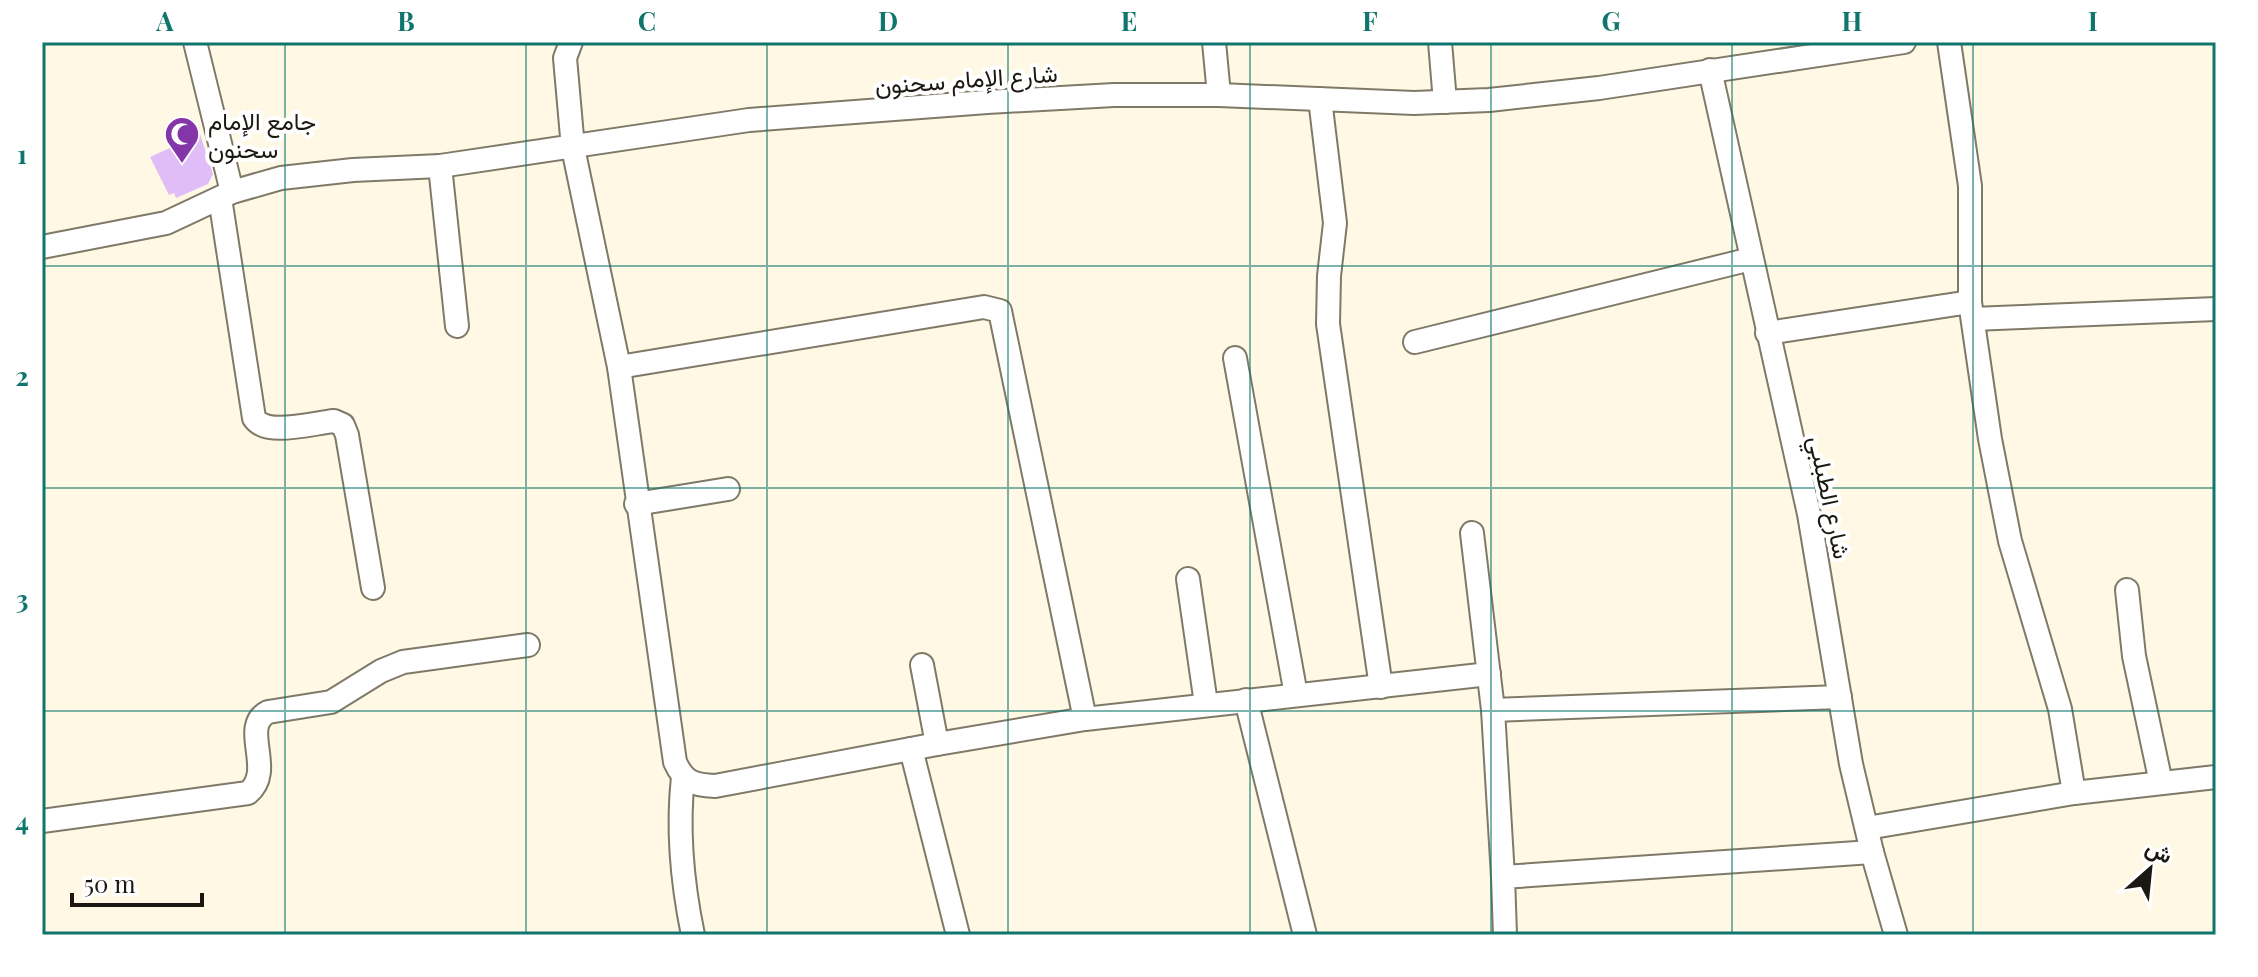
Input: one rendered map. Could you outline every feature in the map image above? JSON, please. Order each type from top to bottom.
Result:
[{"type":"street","points":[[195,42],[226,195],[254,418],[259,425],[271,429],[334,421],[343,425],[373,588]]},
{"type":"street","points":[[571,42],[565,58],[573,148],[619,367],[675,762],[683,777],[692,784],[715,786],[1085,719],[1489,674]]},
{"type":"street","points":[[1214,42],[1219,95]]},
{"type":"street","points":[[1440,42],[1445,102]]},
{"type":"street","name":"شارع الإمام سحنون","points":[[42,247],[166,223],[226,195],[271,180],[353,170],[440,166],[765,119],[1114,95],[1445,102],[1599,88],[1904,42]]},
{"type":"street","points":[[1949,42],[1970,186],[1972,310],[2002,507],[2060,709],[2074,793]]},
{"type":"street","name":"شارع الطبلبي","points":[[1710,70],[1809,514],[1851,764],[1896,935]]},
{"type":"street","points":[[1320,99],[1335,223],[1328,324],[1381,687]]},
{"type":"street","points":[[440,166],[457,326]]},
{"type":"street","points":[[1415,342],[1751,259]]},
{"type":"street","points":[[619,367],[984,307],[1000,311],[1085,719]]},
{"type":"street","points":[[1767,333],[1972,310],[2216,309]]},
{"type":"street","points":[[1235,358],[1296,695]]},
{"type":"street","points":[[636,504],[728,489]]},
{"type":"street","points":[[1472,533],[1493,710],[1505,935]]},
{"type":"street","points":[[1188,579],[1206,704]]},
{"type":"street","points":[[2127,590],[2134,656],[2161,783]]},
{"type":"street","points":[[42,821],[248,793],[254,787],[260,770],[256,728],[260,718],[268,712],[331,702],[381,671],[403,662],[528,645]]},
{"type":"street","points":[[922,665],[937,744]]},
{"type":"street","points":[[1493,710],[1840,697]]},
{"type":"street","points":[[1246,700],[1305,935]]},
{"type":"street","points":[[911,749],[958,935]]},
{"type":"street","points":[[683,777],[679,815],[680,850],[693,935]]},
{"type":"street","points":[[1867,828],[2074,793],[2216,777]]},
{"type":"street","points":[[1503,877],[1872,852]]},
{"type":"building","name":"جامع الإمام سحنون","points":[[200,134],[213,174],[208,184],[176,198],[174,193],[169,195],[150,157]]},
{"type":"place","name":"جامع الإمام سحنون","points":[[182,165]]}]
